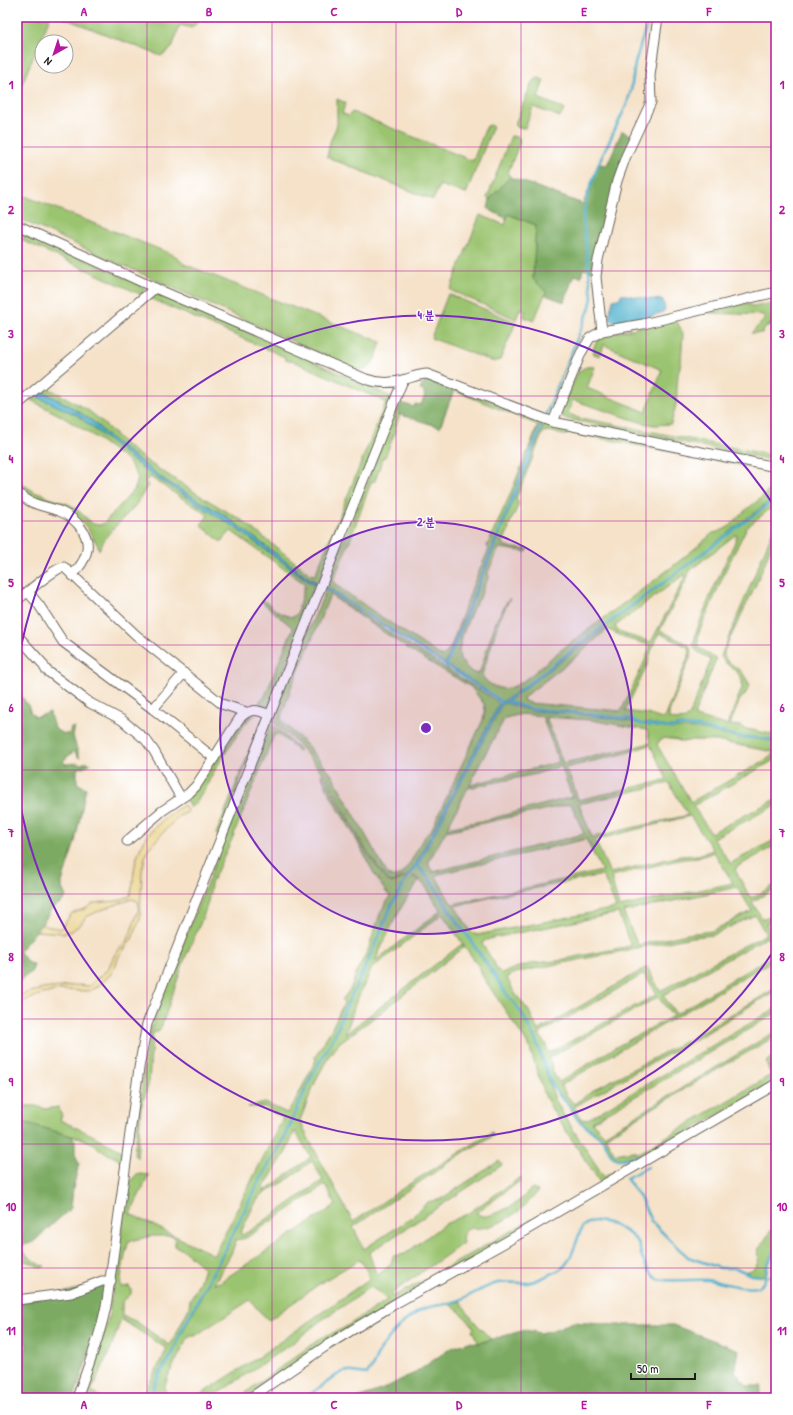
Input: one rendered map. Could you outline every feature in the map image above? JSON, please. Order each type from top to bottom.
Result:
[{"type":"street","points":[[602,331],[596,277],[598,260],[617,181],[626,156],[651,102],[650,75],[658,17]]},
{"type":"street","points":[[17,224],[155,288],[366,379],[383,383],[427,374],[553,422],[776,467]]},
{"type":"street","points":[[17,405],[155,288]]},
{"type":"street","points":[[553,422],[581,353],[590,338],[602,331],[642,324],[776,292]]},
{"type":"street","points":[[76,1398],[104,1315],[111,1281],[139,1068],[147,1024],[403,380]]},
{"type":"street","points":[[17,492],[30,502],[60,512],[71,518],[84,533],[87,544],[86,554],[83,562],[72,575]]},
{"type":"street","points":[[17,600],[60,567],[64,567],[136,635],[222,704],[246,712]]},
{"type":"street","points":[[28,592],[39,605],[63,642],[153,709],[214,758]]},
{"type":"street","points":[[17,635],[42,663],[46,670],[90,702],[122,720],[146,740],[181,798]]},
{"type":"street","points":[[153,709],[184,673]]},
{"type":"street","points":[[128,841],[162,811],[189,793],[196,786],[239,719],[246,712],[253,710],[270,715]]},
{"type":"street","points":[[250,1398],[330,1344],[398,1302],[504,1243],[776,1084]]},
{"type":"street","points":[[17,1300],[71,1293],[102,1281],[111,1281]]},
{"type":"green space","points":[[17,17],[50,17],[43,34],[34,34],[34,55],[17,96]]},
{"type":"green space","points":[[61,17],[202,17],[192,28],[180,25],[172,48],[161,56]]},
{"type":"green space","points":[[538,78],[544,80],[538,98],[565,109],[560,117],[533,107],[525,128],[518,128],[515,124],[532,82]]},
{"type":"green space","points":[[337,99],[346,103],[342,113],[348,116],[352,112],[473,161],[486,127],[489,125],[493,126],[466,194],[440,185],[433,200],[327,157],[330,142],[337,125]]},
{"type":"green space","points":[[622,131],[633,136],[593,271],[583,269],[581,277],[574,275],[564,302],[545,295],[546,292],[533,279],[536,225],[508,214],[507,219],[488,209],[490,199],[510,177],[583,204],[599,164],[607,165]]},
{"type":"green space","points":[[511,136],[518,137],[520,141],[508,173],[510,177],[490,199],[487,198]]},
{"type":"green space","points":[[17,193],[174,255],[184,264],[381,342],[376,357],[368,368],[357,370],[17,218]]},
{"type":"green space","points":[[508,214],[536,225],[533,279],[546,292],[534,321],[524,317],[525,310],[520,309],[516,319],[450,290],[480,215],[505,225]]},
{"type":"green space","points":[[17,229],[141,285],[145,289],[142,295],[17,238]]},
{"type":"green space","points":[[155,293],[394,398],[321,580],[316,582],[310,579],[224,515],[159,476],[105,434],[95,423],[73,408],[40,390],[44,386],[88,410],[127,446],[148,462],[243,521],[310,574],[315,575],[386,402],[295,362],[285,360],[285,357],[149,298]]},
{"type":"green space","points":[[448,294],[516,322],[500,360],[494,362],[431,338]]},
{"type":"green space","points":[[747,303],[753,307],[770,304],[776,308],[776,322],[766,327],[762,333],[751,333],[764,320],[764,315],[708,313]]},
{"type":"green space","points":[[676,320],[683,333],[676,405],[671,424],[654,425],[643,423],[573,400],[568,413],[578,418],[776,456],[776,461],[562,417],[565,401],[578,372],[584,368],[590,367],[595,367],[587,388],[646,412],[662,370],[604,345],[600,356],[594,354],[594,346],[603,335]]},
{"type":"green space","points":[[432,379],[543,421],[776,469],[776,472],[568,432],[567,435],[564,435],[550,431],[543,432],[516,499],[518,501],[518,506],[502,544],[511,548],[528,549],[527,552],[499,548],[488,572],[489,577],[480,598],[473,608],[463,633],[459,650],[460,660],[470,670],[478,674],[496,621],[510,598],[499,621],[482,675],[490,684],[498,688],[510,688],[530,676],[561,650],[657,578],[713,533],[730,526],[773,486],[776,480],[776,496],[546,671],[501,702],[447,665],[543,427],[542,425],[539,426],[497,536],[445,664],[327,587],[329,585],[328,581],[397,406],[400,407],[398,414],[400,415],[395,432],[385,457],[383,457],[375,481],[371,482],[351,538],[333,580],[336,585],[380,616],[441,656],[445,655],[451,646],[473,585],[489,549],[487,546],[509,497],[538,425],[429,380]]},
{"type":"green space","points":[[428,380],[454,390],[440,427],[398,414],[401,403],[414,407],[415,404],[421,405],[425,395],[424,391],[420,390],[422,385]]},
{"type":"green space","points":[[33,395],[77,415],[149,473],[230,524],[314,585],[313,589],[316,592],[271,704],[268,706],[260,705],[260,700],[264,698],[293,628],[262,602],[263,600],[281,613],[293,617],[297,614],[305,584],[231,531],[221,542],[201,525],[208,515],[150,477],[145,482],[148,485],[138,502],[109,533],[99,550],[85,525],[73,516],[42,504],[17,488],[17,480],[36,493],[41,493],[46,497],[68,504],[75,508],[93,524],[100,525],[104,523],[135,489],[138,478],[129,462],[95,437],[61,416],[29,399]]},
{"type":"green space","points":[[776,499],[776,504],[747,527],[727,567],[698,635],[698,647],[716,659],[695,713],[695,717],[727,725],[742,688],[742,682],[738,673],[723,660],[721,656],[776,523],[776,535],[757,582],[724,651],[724,656],[727,661],[742,672],[750,685],[744,696],[740,699],[730,725],[776,735],[776,740],[739,736],[699,727],[681,725],[671,727],[641,723],[630,719],[567,711],[530,709],[508,701]],"holes":[[[737,535],[703,614],[694,640],[695,649],[711,660],[690,714],[686,719],[669,719],[669,712],[692,652],[689,645],[660,630],[688,577],[689,571]],[[685,574],[685,577],[651,642],[624,634],[617,630],[615,626]],[[607,629],[628,639],[649,645],[650,647],[644,663],[621,711],[529,703],[523,700],[524,697],[581,653]],[[659,633],[688,647],[690,652],[665,716],[662,719],[647,714],[625,711],[648,663],[653,645]]]},
{"type":"green space","points":[[326,590],[494,699],[499,704],[417,861],[408,875],[392,882],[387,879],[366,850],[326,777],[296,742],[270,719]],"holes":[[[330,595],[411,651],[471,687],[484,704],[485,711],[483,720],[431,830],[421,842],[405,870],[396,877],[392,877],[388,875],[332,775],[305,743],[283,722],[281,718],[292,685]]]},
{"type":"green space","points":[[20,694],[34,716],[37,717],[50,712],[53,725],[60,732],[69,734],[71,728],[75,727],[73,736],[80,759],[74,751],[63,761],[65,764],[80,764],[88,762],[90,764],[77,769],[77,783],[86,788],[75,842],[62,882],[62,888],[66,897],[62,902],[52,908],[43,923],[21,949],[20,952],[28,963],[34,964],[32,971],[17,984],[17,696]]},
{"type":"green space","points":[[506,703],[530,711],[567,713],[630,721],[641,725],[671,729],[699,729],[739,738],[776,742],[776,759],[693,806],[711,833],[776,799],[776,805],[713,838],[731,864],[776,839],[776,845],[737,867],[735,870],[750,897],[754,897],[776,884],[776,888],[752,902],[762,918],[776,913],[776,918],[766,924],[776,942],[776,951],[767,937],[663,995],[676,1014],[776,954],[776,959],[561,1085],[567,1096],[574,1104],[597,1088],[688,1040],[776,988],[776,992],[758,1001],[690,1043],[644,1067],[574,1107],[583,1120],[588,1119],[776,1008],[776,1013],[592,1122],[604,1135],[776,1031],[776,1036],[605,1137],[615,1154],[633,1151],[639,1153],[771,1075],[766,1062],[776,1054],[776,1060],[773,1062],[776,1067],[776,1080],[601,1184],[553,1111],[545,1096],[530,1049],[525,1040],[426,887],[416,877],[410,875],[416,865],[430,881],[505,993],[521,1013],[535,1040],[555,1099],[563,1114],[604,1177],[642,1157],[635,1155],[623,1159],[613,1156],[603,1139],[578,1119],[568,1103],[553,1085],[536,1039],[522,1012],[506,992],[431,880],[418,865],[502,704]],"holes":[[[522,714],[542,716],[559,762],[470,785],[477,769],[505,718]],[[546,717],[591,720],[647,730],[650,743],[563,763]],[[664,738],[682,742],[693,740],[716,741],[774,752],[769,758],[691,802],[657,745],[660,740]],[[650,745],[667,779],[578,800],[573,784],[565,768],[623,754]],[[561,766],[572,797],[490,819],[447,828],[468,788],[536,774]],[[669,783],[688,815],[592,837],[579,804]],[[571,804],[584,834],[433,872],[429,866],[429,861],[446,831]],[[690,816],[713,850],[698,855],[680,856],[610,873],[595,840]],[[586,839],[602,871],[453,904],[449,900],[436,876],[439,874]],[[714,852],[733,883],[619,907],[611,876],[683,859],[698,858]],[[603,875],[616,908],[477,935],[471,932],[455,906],[496,896]],[[737,887],[752,911],[712,931],[687,934],[638,945],[623,912]],[[618,913],[631,946],[559,961],[528,964],[502,974],[496,968],[494,962],[482,944],[484,941],[493,938]],[[755,915],[766,934],[660,991],[647,967],[538,1031],[529,1011],[514,992],[507,978],[514,973],[692,937],[713,935]],[[644,974],[657,994],[549,1053],[539,1034]],[[658,997],[673,1016],[616,1047],[559,1082],[551,1064],[550,1057]]]},
{"type":"green space","points":[[257,714],[250,718],[245,724],[219,762],[201,795],[190,808],[185,798],[244,720],[248,716]]},
{"type":"green space","points":[[262,720],[262,722],[219,836],[216,834]]},
{"type":"green space","points":[[271,724],[300,750],[298,751],[281,736],[276,734],[274,735],[232,839],[211,884],[205,912],[185,958],[162,1025],[158,1032],[154,1032],[152,1038],[149,1082],[141,1109],[137,1158],[134,1155],[146,1052],[152,1025],[183,943]]},
{"type":"green space","points":[[321,774],[365,851],[387,881],[392,883],[407,877],[390,907],[344,1009],[335,1034],[310,1077],[284,1136],[255,1188],[181,1332],[171,1355],[159,1372],[148,1398],[143,1398],[167,1349],[121,1319],[111,1348],[91,1392],[104,1398],[81,1398],[108,1320],[129,1183],[139,1174],[149,1175],[130,1214],[214,1255],[283,1118],[265,1107],[248,1107],[265,1103],[287,1113],[293,1105],[316,1060],[315,1057],[332,1028],[344,1003],[342,1000],[351,988],[357,971],[368,950],[381,911],[390,897],[373,872],[350,828],[330,795]],"holes":[[[152,1236],[173,1236],[175,1246],[183,1250],[204,1268],[199,1283],[190,1300],[189,1308],[172,1342],[169,1345],[137,1322],[126,1317],[122,1317],[122,1302],[131,1294],[131,1289],[129,1286],[121,1287],[121,1279],[129,1241]]]},
{"type":"green space","points":[[408,877],[415,878],[419,881],[400,909],[375,961],[439,912],[441,915],[372,968],[355,1004],[345,1034],[462,944],[464,947],[375,1017],[340,1042],[329,1056],[317,1078],[300,1120],[304,1130],[353,1222],[411,1183],[492,1132],[493,1136],[466,1151],[353,1227],[364,1249],[411,1218],[428,1202],[441,1199],[499,1161],[502,1165],[369,1253],[377,1276],[391,1264],[393,1256],[405,1254],[443,1225],[467,1214],[521,1177],[520,1181],[476,1213],[479,1215],[488,1216],[516,1203],[532,1188],[538,1191],[526,1205],[501,1222],[491,1226],[471,1228],[467,1230],[462,1237],[463,1243],[391,1294],[392,1297],[427,1279],[548,1210],[552,1213],[246,1398],[238,1398],[321,1338],[344,1328],[387,1300],[386,1298],[371,1287],[367,1289],[320,1321],[294,1342],[211,1398],[195,1398],[257,1358],[369,1279],[367,1271],[359,1260],[322,1282],[269,1320],[250,1300],[195,1336],[189,1336],[169,1374],[164,1389],[173,1398],[150,1398],[161,1373],[172,1356],[182,1333],[227,1248],[256,1188],[286,1137],[311,1078],[336,1035],[345,1009],[363,973],[391,907]],"holes":[[[295,1131],[311,1157],[264,1192],[264,1187],[286,1152]],[[312,1161],[323,1180],[250,1231],[242,1235],[240,1234],[260,1196],[284,1182]],[[325,1185],[336,1205],[220,1282],[214,1284],[232,1252],[236,1240],[246,1238]]]},
{"type":"green space","points":[[17,1104],[24,1106],[36,1106],[46,1109],[58,1107],[62,1115],[60,1120],[126,1153],[124,1162],[100,1150],[95,1144],[80,1138],[17,1121]]},
{"type":"green space","points":[[17,1121],[72,1136],[75,1141],[75,1154],[79,1164],[73,1188],[71,1208],[32,1243],[19,1246],[17,1246]]},
{"type":"green space","points":[[776,1223],[776,1245],[766,1268],[765,1276],[751,1275],[743,1272],[754,1268],[758,1262],[758,1250]]},
{"type":"green space","points":[[17,1246],[19,1246],[34,1261],[45,1266],[41,1268],[27,1261],[17,1262]]},
{"type":"green space","points":[[106,1283],[101,1317],[74,1398],[17,1398],[17,1368],[22,1362],[26,1349],[26,1342],[17,1341],[17,1303]]},
{"type":"green space","points":[[461,1301],[471,1317],[491,1339],[479,1343],[472,1331],[474,1328],[460,1312],[449,1304]]},
{"type":"green space","points":[[573,1322],[615,1325],[673,1325],[739,1350],[735,1372],[747,1386],[762,1386],[758,1398],[357,1398],[383,1389],[415,1373],[451,1348],[469,1342],[479,1343],[525,1330],[541,1333]]},
{"type":"sand","points":[[184,805],[188,812],[179,816],[147,850],[142,870],[140,919],[132,939],[119,956],[111,974],[96,988],[89,991],[60,990],[39,995],[17,1004],[17,994],[20,995],[42,989],[79,985],[89,986],[108,969],[115,954],[128,940],[139,908],[138,901],[131,899],[99,911],[86,917],[80,925],[71,931],[63,933],[36,931],[41,925],[61,929],[71,914],[87,908],[94,903],[117,901],[130,896],[136,860],[145,840],[158,824]]},
{"type":"water","points":[[621,294],[663,300],[665,309],[663,312],[652,316],[627,322],[614,321],[610,319],[610,310],[613,300],[620,298]]},
{"type":"water","points":[[40,390],[73,408],[95,423],[105,434],[159,476],[224,515],[316,582],[314,585],[230,524],[149,473],[77,415],[33,395]]},
{"type":"waterway","points":[[546,414],[589,310],[592,298],[583,218],[587,196],[599,163],[627,104],[631,90],[635,63],[649,17]]},
{"type":"waterway","points":[[446,666],[541,427]]},
{"type":"waterway","points":[[149,1398],[160,1373],[172,1356],[181,1332],[256,1188],[285,1136],[311,1078],[335,1034],[391,907],[419,861],[501,703],[520,691],[601,628],[776,498]]},
{"type":"waterway","points":[[315,584],[329,590],[495,697],[501,703]]},
{"type":"waterway","points":[[506,701],[530,709],[630,719],[641,724],[671,728],[681,726],[699,727],[739,737],[776,741]]},
{"type":"waterway","points":[[416,864],[430,880],[505,992],[521,1012],[536,1040],[552,1085],[567,1103],[578,1120],[603,1140],[612,1156],[617,1159],[635,1156],[642,1157]]},
{"type":"waterway","points":[[648,1167],[626,1178],[641,1199],[651,1221],[676,1246],[688,1257],[720,1268],[736,1268],[751,1275],[761,1276]]},
{"type":"waterway","points":[[305,1398],[345,1371],[367,1374],[381,1349],[391,1336],[402,1324],[421,1310],[428,1307],[457,1301],[498,1283],[529,1283],[559,1270],[566,1265],[569,1260],[582,1227],[591,1222],[600,1221],[613,1225],[632,1236],[639,1245],[641,1256],[648,1270],[655,1277],[662,1280],[707,1280],[754,1288],[761,1285],[764,1281],[768,1265],[776,1248]]},
{"type":"waterway","points":[[769,1276],[776,1280]]}]
